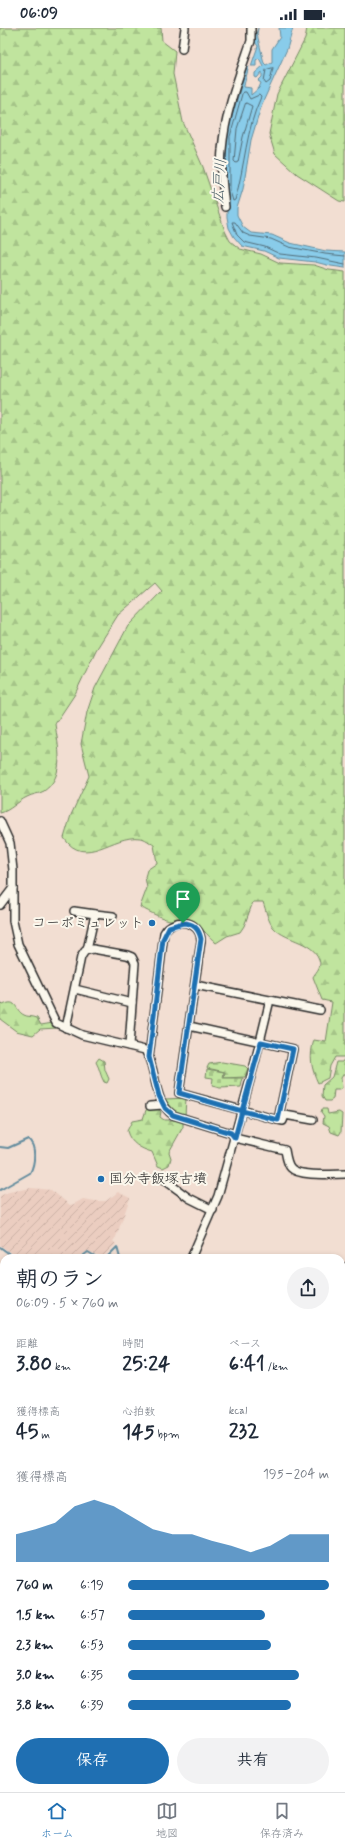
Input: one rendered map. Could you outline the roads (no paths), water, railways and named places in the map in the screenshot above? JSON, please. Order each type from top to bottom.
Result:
[{"type":"street","points":[[182,49],[185,28]]},
{"type":"street","points":[[225,208],[221,152],[225,122],[251,41],[251,28]]},
{"type":"street","points":[[0,821],[10,843],[13,888],[13,921],[18,944],[54,1020],[57,1024],[66,1028],[101,1040],[144,1050],[149,1057]]},
{"type":"street","points":[[0,905],[13,888]]},
{"type":"street","points":[[74,912],[113,916]]},
{"type":"street","points":[[66,1028],[81,957],[87,950],[95,914]]},
{"type":"street","points":[[313,1120],[285,1115],[283,1121],[278,1120],[179,1093],[195,985],[200,946],[200,933],[196,927],[190,924],[183,923],[172,925],[166,930],[163,939],[149,1057],[159,1096],[163,1105],[174,1116],[231,1133],[235,1138],[285,1150],[289,1166],[296,1171],[313,1174],[345,1174]]},
{"type":"street","points":[[87,950],[93,949],[133,958],[135,963],[129,1046]]},
{"type":"street","points":[[195,985],[320,1010]]},
{"type":"street","points":[[75,989],[132,1003]]},
{"type":"street","points":[[193,1254],[213,1210],[235,1138],[261,1042],[270,1000]]},
{"type":"street","points":[[189,1026],[293,1049],[278,1120]]},
{"type":"street","points":[[150,1106],[163,1105]]},
{"type":"street","points":[[163,1179],[189,1198],[213,1210]]},
{"type":"water","points":[[258,28],[257,34],[264,63],[266,65],[272,62],[272,49],[280,37],[279,28],[293,28],[287,49],[262,104],[251,140],[243,189],[237,208],[237,215],[243,227],[251,233],[272,235],[290,243],[326,251],[345,252],[345,268],[315,262],[279,258],[264,251],[242,246],[234,237],[229,228],[227,217],[226,137],[246,69],[249,66],[244,87],[251,88],[251,95],[259,88],[261,83],[258,81],[262,77],[262,72],[257,78],[255,77],[255,73],[263,66],[259,58],[256,60],[256,66],[251,66],[258,46],[254,41]]},
{"type":"waterway","points":[[0,1147],[8,1148],[28,1139],[34,1150],[33,1165],[30,1173],[0,1190]]},
{"type":"waterway","points":[[0,1247],[10,1254]]},
{"type":"waterway","points":[[110,1254],[117,1247],[119,1254]]},
{"type":"waterway","points":[[85,1254],[88,1252],[91,1254]]},
{"type":"place","name":"コーポミュレット","points":[[152,923]]},
{"type":"place","name":"国分寺飯塚古墳","points":[[101,1179]]},
{"type":"water label","name":"広戸川","points":[[220,181]]}]
